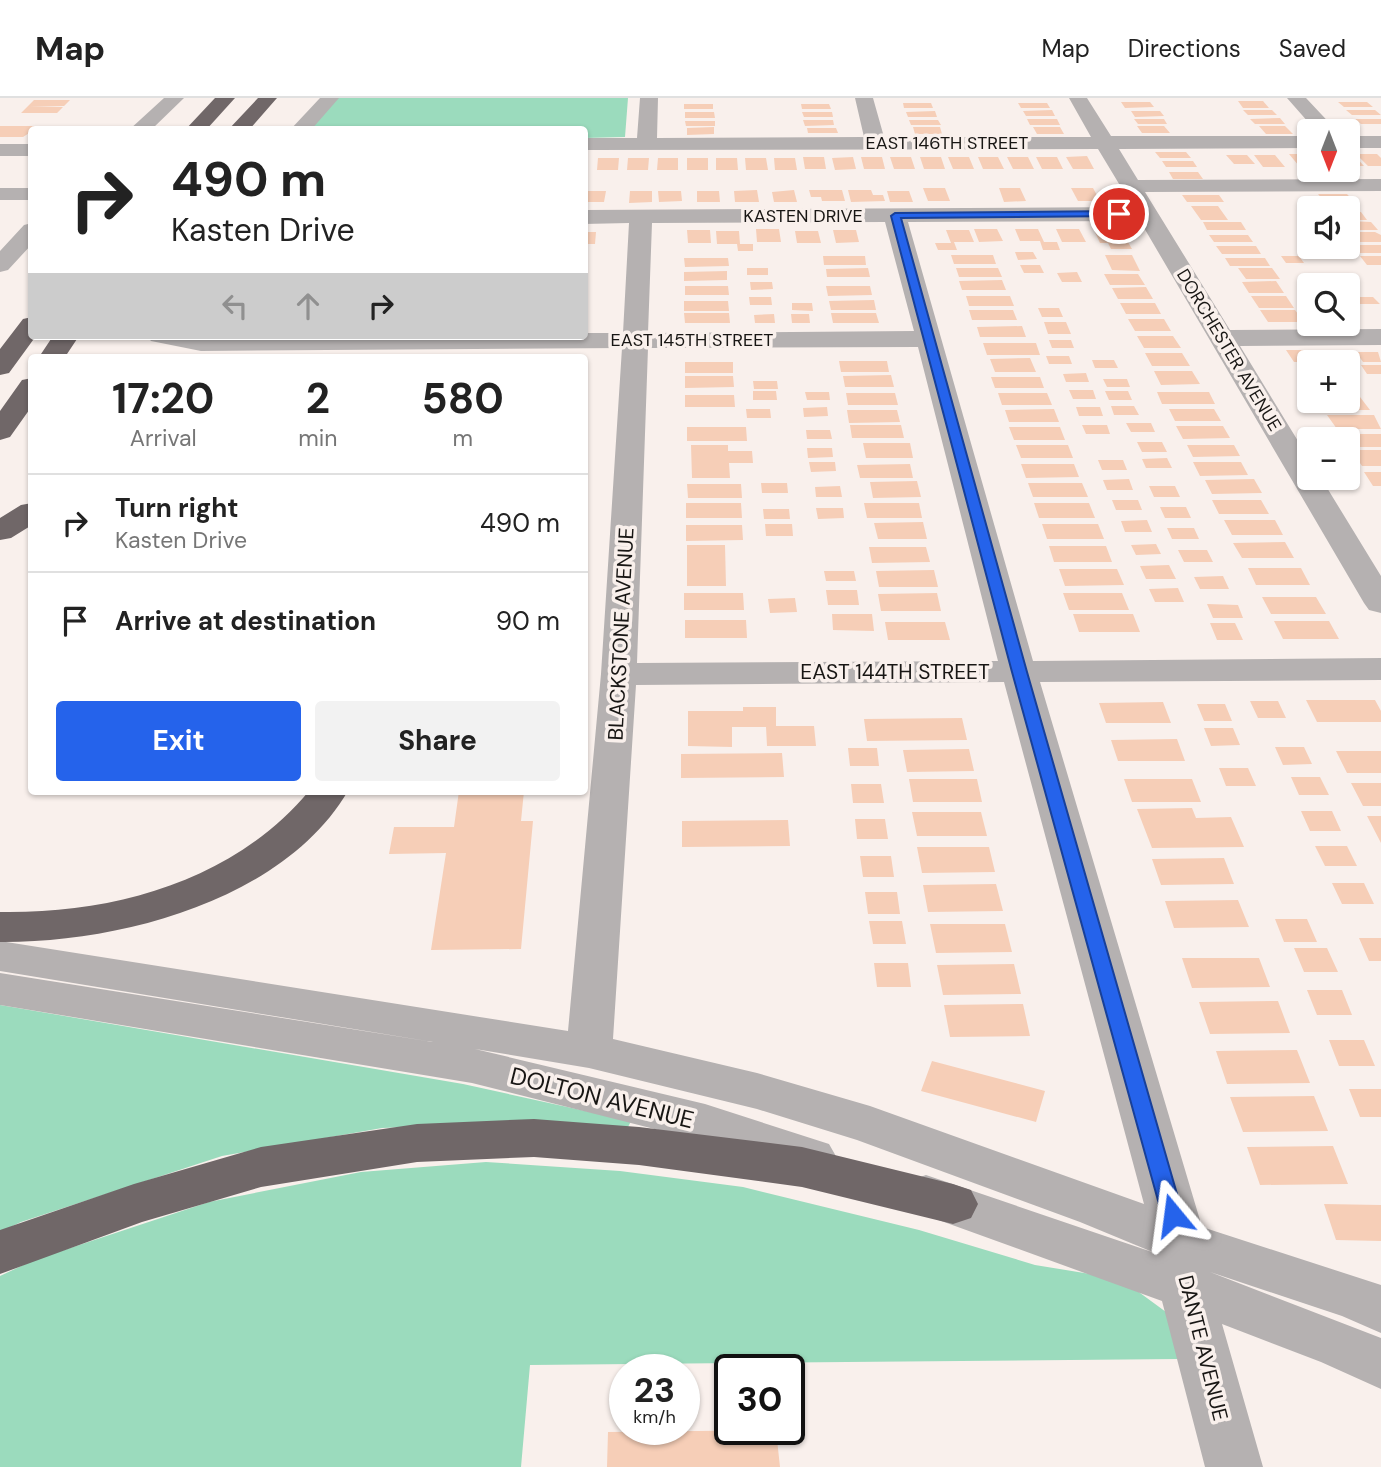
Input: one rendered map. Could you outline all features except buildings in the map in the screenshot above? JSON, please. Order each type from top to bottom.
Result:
[{"type":"highway","points":[[199,126],[226,98]]},
{"type":"highway","points":[[242,126],[268,98]]},
{"type":"highway","points":[[0,367],[28,329]]},
{"type":"highway","points":[[0,431],[28,392]]},
{"type":"highway","points":[[0,531],[28,514]]},
{"type":"highway","points":[[0,927],[72,924],[191,894],[260,859],[292,834],[326,795]]},
{"type":"highway","points":[[0,1252],[134,1204],[261,1167],[417,1143],[534,1138],[639,1146],[802,1167],[953,1204]]},
{"type":"street","points":[[144,126],[175,98]]},
{"type":"street","points":[[304,126],[330,98]]},
{"type":"street","points":[[647,144],[649,98]]},
{"type":"street","points":[[863,98],[876,144]]},
{"type":"street","name":"DORCHESTER AVENUE","points":[[1078,98],[1381,603]]},
{"type":"street","points":[[1296,98],[1316,119]]},
{"type":"street","name":"EAST 146TH STREET","points":[[588,144],[1297,142]]},
{"type":"street","points":[[1360,142],[1381,142]]},
{"type":"street","points":[[0,150],[28,150]]},
{"type":"street","points":[[1130,186],[1381,186]]},
{"type":"street","points":[[0,194],[28,194]]},
{"type":"street","name":"KASTEN DRIVE","points":[[588,217],[1147,214]]},
{"type":"street","name":"BLACKSTONE AVENUE","points":[[589,1051],[620,674],[641,216]]},
{"type":"street","name":"DANTE AVENUE","points":[[895,216],[1182,1264],[1234,1467]]},
{"type":"street","points":[[0,265],[18,236]]},
{"type":"street","points":[[1222,338],[1381,338]]},
{"type":"street","name":"EAST 145TH STREET","points":[[183,340],[201,343],[339,345],[930,339]]},
{"type":"street","name":"EAST 144TH STREET","points":[[620,674],[1381,669]]},
{"type":"street","name":"DOLTON AVENUE","points":[[0,956],[589,1051],[757,1091],[870,1125],[1098,1207],[1182,1264]]},
{"type":"street","name":"DOLTON AVENUE","points":[[0,989],[472,1066],[705,1124],[953,1204],[1182,1264]]},
{"type":"street","points":[[1182,1264],[1358,1299],[1381,1310]]},
{"type":"street","points":[[1182,1264],[1381,1365]]},
{"type":"green space","points":[[335,98],[628,98],[625,137],[588,138],[588,126],[309,126]]},
{"type":"green space","points":[[0,1005],[463,1084],[631,1121],[626,1131],[536,1122],[382,1128],[222,1156],[21,1222],[0,1232]]},
{"type":"green space","points":[[486,1162],[620,1171],[743,1187],[919,1230],[1035,1265],[1121,1279],[1166,1312],[1178,1359],[805,1362],[805,1354],[714,1354],[714,1363],[700,1363],[700,1354],[609,1354],[609,1364],[530,1365],[521,1467],[0,1467],[0,1276],[34,1260],[209,1202],[361,1172]]},
{"type":"route","points":[[1119,214],[895,216],[1019,672],[1173,1215]]}]
